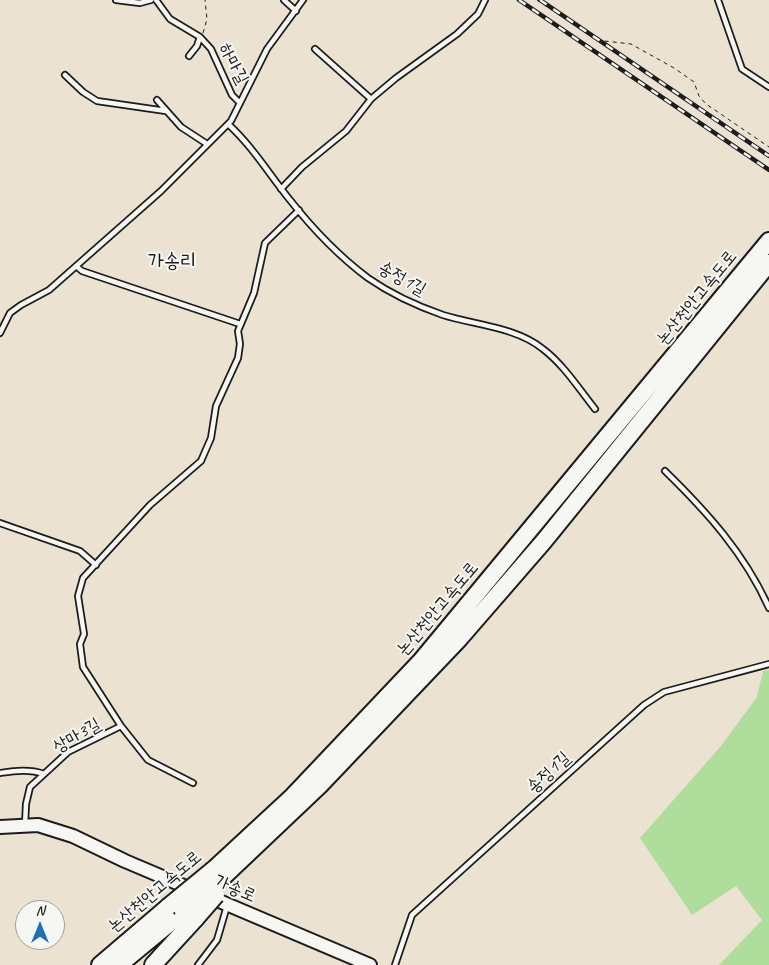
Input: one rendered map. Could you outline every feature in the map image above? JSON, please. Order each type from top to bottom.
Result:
[{"type":"highway","name":"논산천안고속도로","points":[[119,965],[182,912],[319,786],[459,640],[544,541],[769,241]]},
{"type":"highway","name":"논산천안고속도로","points":[[221,876],[293,796],[421,661],[673,369],[769,263]]},
{"type":"highway","points":[[153,965],[182,912],[221,876]]},
{"type":"highway","name":"논산천안고속도로","points":[[100,965],[182,912]]},
{"type":"street","name":"가송로","points":[[1,825],[38,826],[73,836],[227,905],[370,965]]},
{"type":"lane","points":[[116,0],[140,3],[151,0]]},
{"type":"lane","name":"하마길","points":[[156,0],[170,19],[200,37],[211,49],[232,95],[240,103]]},
{"type":"lane","points":[[284,0],[296,11]]},
{"type":"lane","points":[[0,333],[10,313],[49,290],[161,191],[228,124],[267,49],[303,0]]},
{"type":"lane","points":[[281,189],[302,168],[346,131],[371,99],[396,78],[457,34],[478,14],[485,0]]},
{"type":"lane","points":[[718,0],[742,69],[769,87]]},
{"type":"lane","points":[[189,56],[197,46],[200,37]]},
{"type":"lane","points":[[315,49],[371,99]]},
{"type":"lane","points":[[65,75],[83,92],[97,101],[166,111]]},
{"type":"lane","points":[[157,100],[182,127],[207,144]]},
{"type":"lane","name":"송정1길","points":[[228,124],[253,148],[298,210],[322,236],[368,277],[403,299],[443,315],[522,336],[542,348],[561,366],[594,409]]},
{"type":"lane","points":[[121,726],[83,667],[80,644],[84,634],[78,596],[83,578],[150,505],[201,461],[211,438],[216,406],[238,358],[240,344],[238,331],[254,293],[265,243],[298,210]]},
{"type":"lane","points":[[76,266],[82,271],[240,324]]},
{"type":"lane","points":[[664,471],[702,507],[739,552],[769,608]]},
{"type":"lane","points":[[0,523],[80,551],[96,565]]},
{"type":"lane","name":"송정1길","points":[[395,965],[412,915],[644,705],[664,692],[769,664]]},
{"type":"lane","name":"상마3길","points":[[25,826],[26,804],[30,787],[68,752],[121,726],[148,760],[193,783]]},
{"type":"lane","points":[[0,773],[16,770],[35,771],[44,774]]},
{"type":"lane","points":[[198,965],[217,940],[227,905]]},
{"type":"path","points":[[200,37],[206,29],[206,0]]},
{"type":"path","points":[[536,0],[596,40],[631,44],[674,68],[694,82],[699,96],[706,104],[769,147]]},
{"type":"green space","points":[[769,670],[769,965],[719,965],[762,920],[736,886],[692,915],[640,838],[721,746],[757,697],[763,671]]},
{"type":"railway","points":[[519,0],[769,170]]},
{"type":"railway","points":[[540,0],[769,156]]},
{"type":"district","name":"가송리","points":[[172,262]]}]
